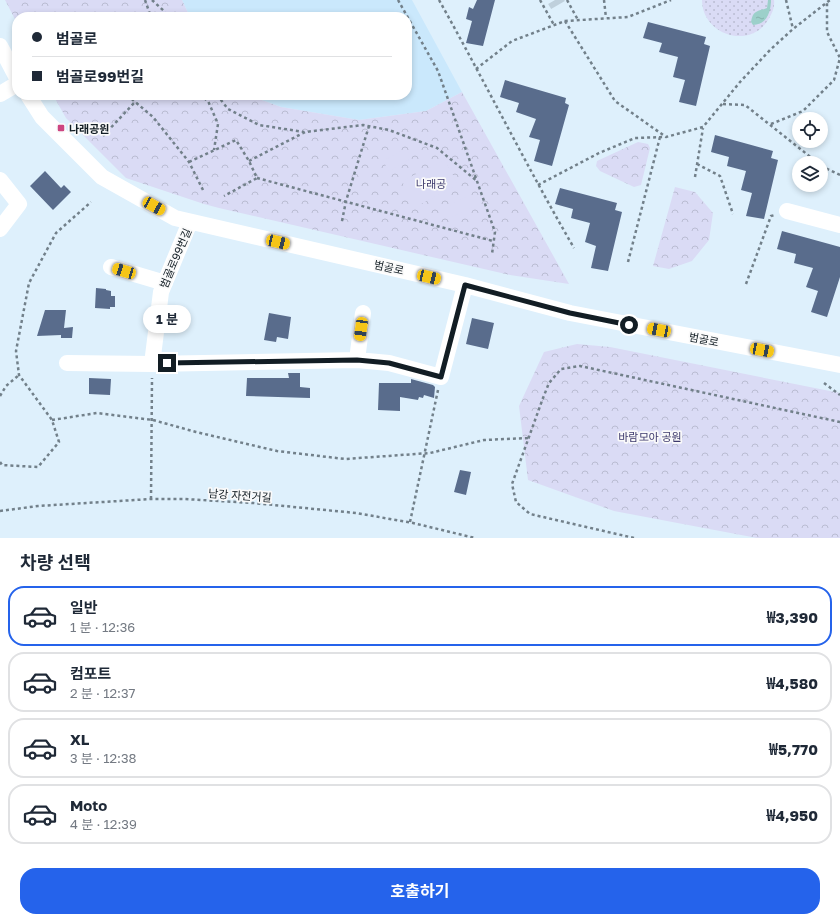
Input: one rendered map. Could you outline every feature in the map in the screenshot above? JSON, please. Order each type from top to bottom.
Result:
[{"type":"street","points":[[0,46],[12,69]]},
{"type":"street","points":[[0,94],[12,87]]},
{"type":"street","name":"범골로","points":[[31,100],[42,117],[102,178],[175,218],[465,285],[570,313],[840,366]]},
{"type":"street","points":[[0,180],[19,204],[0,229]]},
{"type":"street","points":[[787,211],[840,225]]},
{"type":"street","name":"범골로99번길","points":[[152,364],[161,292],[190,222]]},
{"type":"street","points":[[111,267],[165,283]]},
{"type":"street","points":[[67,363],[152,364],[357,360],[389,363],[441,377],[465,285]]},
{"type":"street","points":[[357,360],[364,313]]},
{"type":"path","points":[[145,0],[149,12]]},
{"type":"path","points":[[152,0],[165,12]]},
{"type":"path","points":[[398,0],[405,12]]},
{"type":"path","points":[[438,0],[538,185],[574,248]]},
{"type":"path","points":[[540,0],[554,25]]},
{"type":"path","points":[[567,0],[578,20]]},
{"type":"path","points":[[604,0],[606,18]]},
{"type":"path","points":[[476,69],[512,41],[565,21],[628,16],[671,0]]},
{"type":"path","points":[[786,0],[793,29]]},
{"type":"path","points":[[695,177],[703,127],[740,82],[771,49],[793,29],[830,0]]},
{"type":"path","points":[[771,124],[803,111],[834,80],[840,58],[827,32],[827,3]]},
{"type":"path","points":[[565,21],[615,101],[666,137]]},
{"type":"path","points":[[412,25],[438,71],[495,232],[492,254]]},
{"type":"path","points":[[133,100],[153,117],[189,162],[203,190]]},
{"type":"path","points":[[206,100],[218,124],[214,150]]},
{"type":"path","points":[[221,100],[228,108],[259,125],[305,132],[363,125],[389,130],[437,148],[477,182]]},
{"type":"path","points":[[103,136],[135,102]]},
{"type":"path","points":[[722,104],[745,105],[771,124],[810,156]]},
{"type":"path","points":[[342,221],[346,202],[369,126]]},
{"type":"path","points":[[538,185],[599,153],[635,138],[666,137],[703,127]]},
{"type":"path","points":[[249,161],[305,132]]},
{"type":"path","points":[[628,262],[660,137]]},
{"type":"path","points":[[189,162],[236,140],[249,161],[257,178]]},
{"type":"path","points":[[697,164],[720,176],[733,214]]},
{"type":"path","points":[[828,169],[840,175]]},
{"type":"path","points":[[224,196],[257,178],[494,241]]},
{"type":"path","points":[[0,462],[2,465],[38,467],[59,442],[52,420],[19,375],[16,351],[30,283],[56,233],[91,202]]},
{"type":"path","points":[[746,284],[771,216],[787,211]]},
{"type":"path","points":[[152,364],[152,499]]},
{"type":"path","points":[[634,538],[530,514],[516,502],[512,484],[549,383],[561,369],[580,366],[840,422]]},
{"type":"path","points":[[0,396],[6,386],[19,375]]},
{"type":"path","points":[[410,522],[441,377]]},
{"type":"path","points":[[824,383],[840,394]]},
{"type":"path","points":[[52,420],[97,413],[153,420],[196,432],[285,452],[345,459],[424,454],[484,440],[528,438]]},
{"type":"path","name":"남강 자전거길","points":[[0,511],[38,506],[152,499],[184,499],[253,503],[356,513],[410,522],[476,538]]},
{"type":"shaded area","points":[[182,0],[412,0],[462,92],[426,111],[359,120],[281,107],[262,100],[412,100],[412,12],[188,12]]},
{"type":"green space","points":[[5,0],[182,0],[188,12],[12,12],[12,13]]},
{"type":"green space","points":[[702,0],[774,0],[774,8],[768,20],[760,29],[750,34],[739,36],[718,30],[710,22],[704,12]]},
{"type":"green space","name":"나래공","points":[[462,92],[569,284],[510,275],[219,208],[126,178],[66,118],[56,100],[262,100],[281,107],[359,120],[426,111]]},
{"type":"green space","points":[[638,142],[648,144],[650,148],[641,185],[634,187],[600,171],[596,166],[597,161]]},
{"type":"green space","points":[[406,148],[412,158],[389,171],[383,161]]},
{"type":"green space","points":[[445,160],[458,185],[415,207],[402,181]]},
{"type":"green space","points":[[675,187],[695,192],[713,213],[709,240],[692,261],[669,269],[653,266]]},
{"type":"green space","points":[[470,195],[475,206],[452,217],[447,207]]},
{"type":"green space","name":"바람모아 공원","points":[[577,344],[610,347],[840,393],[840,538],[757,538],[614,511],[528,480],[519,406],[544,352]]},
{"type":"water","points":[[768,0],[771,0],[767,17],[762,23],[753,25],[751,22],[754,13],[767,8]]},
{"type":"building","points":[[477,0],[495,0],[483,46],[466,43],[472,21],[466,19],[469,7],[473,9]]},
{"type":"building","points":[[648,22],[706,37],[704,44],[710,46],[696,106],[679,102],[685,80],[673,77],[678,57],[659,52],[662,43],[643,38]]},
{"type":"building","points":[[505,80],[566,98],[565,103],[569,105],[552,166],[534,161],[540,140],[529,137],[536,119],[516,112],[519,103],[500,97]]},
{"type":"building","points":[[715,135],[773,151],[771,158],[778,160],[764,219],[746,216],[752,193],[741,190],[746,171],[727,166],[729,157],[711,152]]},
{"type":"building","points":[[45,171],[61,188],[64,185],[71,192],[53,210],[30,186]]},
{"type":"building","points":[[560,188],[617,203],[615,210],[622,212],[608,271],[591,268],[596,246],[585,242],[590,223],[571,218],[573,209],[555,204]]},
{"type":"building","points":[[782,231],[840,247],[840,277],[827,317],[811,312],[818,291],[806,287],[813,268],[794,263],[796,254],[777,249]]},
{"type":"building","points":[[96,288],[111,291],[111,296],[115,296],[115,307],[110,307],[110,309],[95,308]]},
{"type":"building","points":[[45,310],[66,310],[64,328],[73,327],[72,338],[61,338],[61,335],[37,336]]},
{"type":"building","points":[[269,313],[291,317],[288,339],[277,337],[276,342],[264,340]]},
{"type":"building","points":[[472,318],[494,323],[488,349],[466,344]]},
{"type":"building","points":[[288,373],[300,373],[300,387],[310,388],[310,398],[246,396],[247,378],[289,378]]},
{"type":"building","points":[[89,378],[111,379],[110,395],[89,394]]},
{"type":"building","points":[[411,379],[433,385],[435,387],[434,398],[424,395],[423,398],[419,397],[418,400],[400,397],[400,411],[378,410],[379,383],[411,383]]},
{"type":"building","points":[[460,470],[471,472],[466,495],[454,492]]},
{"type":"tunnel","points":[[555,0],[558,5]]},
{"type":"place","name":"나래공원","points":[[61,128]]},
{"type":"route","points":[[167,363],[357,360],[389,363],[441,377],[465,285],[570,313],[629,325]]}]
